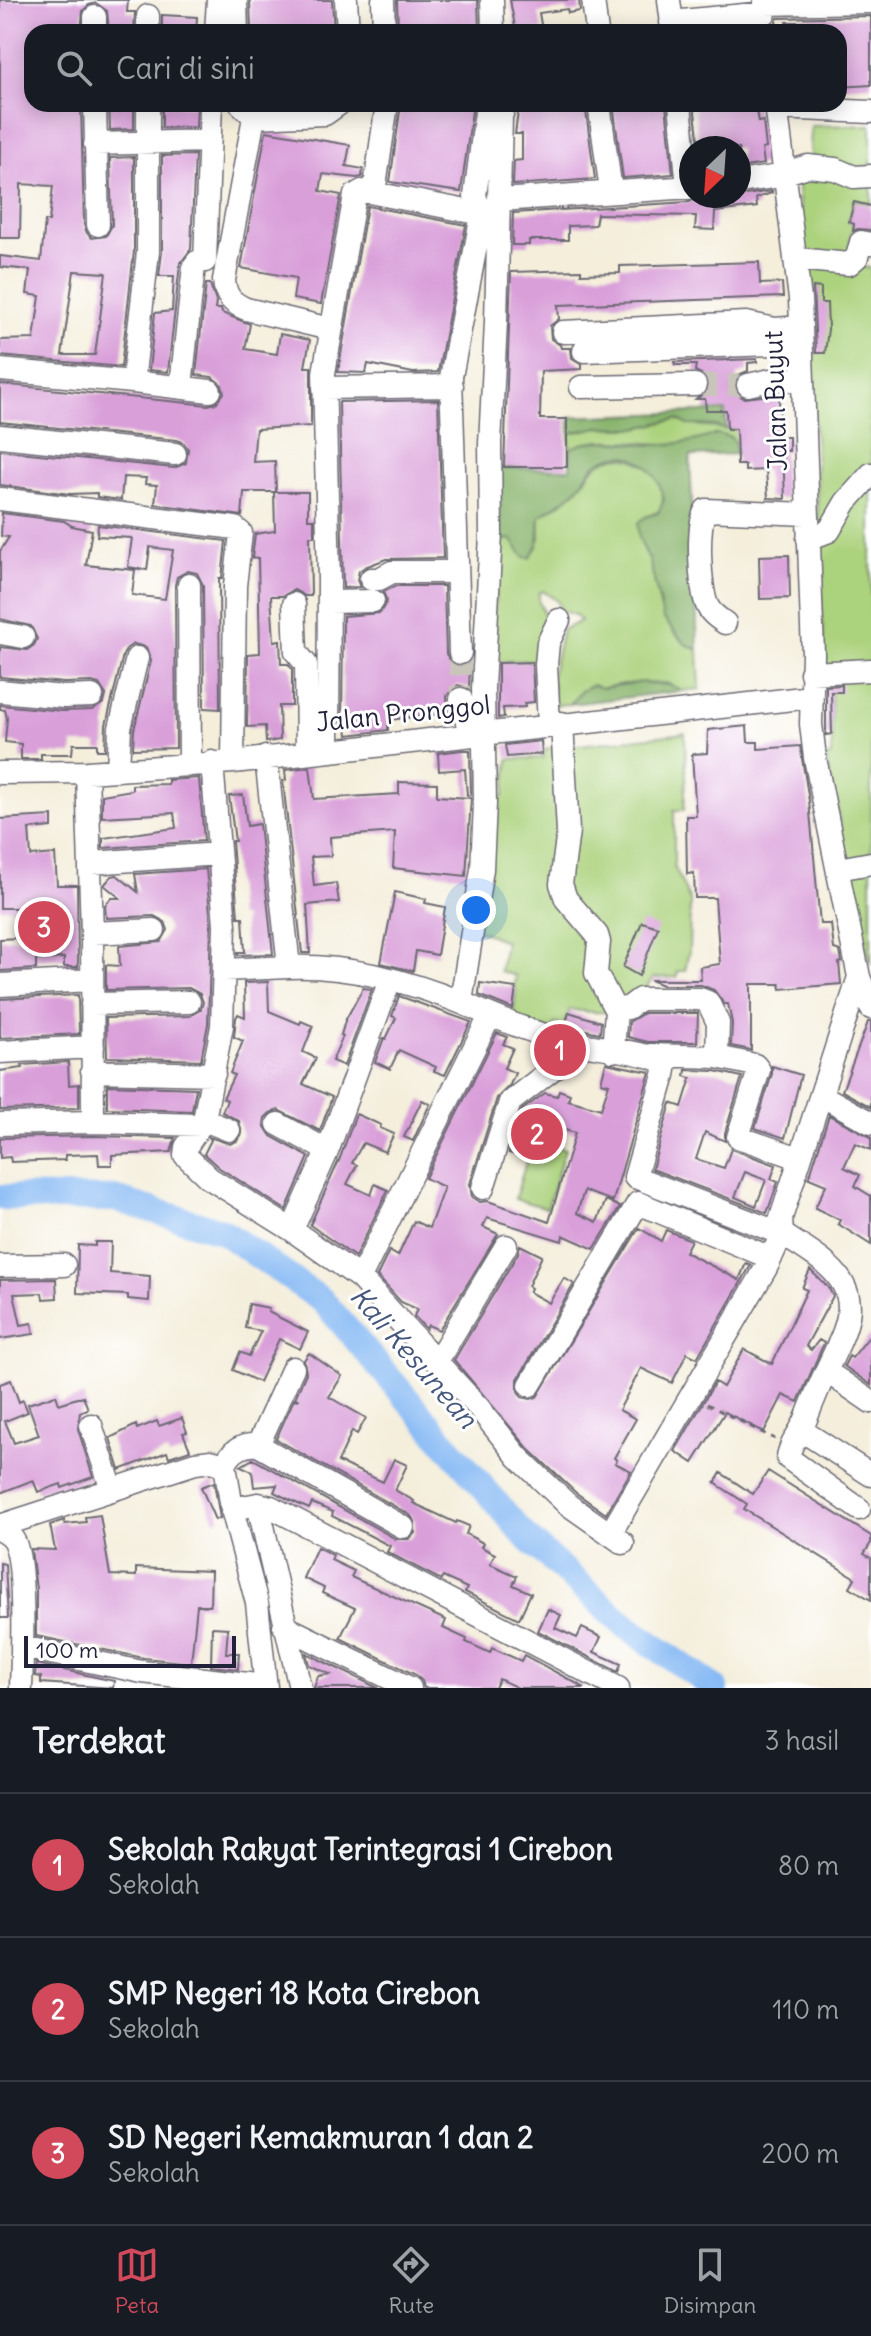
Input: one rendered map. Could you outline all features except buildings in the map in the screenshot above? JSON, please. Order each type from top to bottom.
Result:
[{"type":"street","points":[[216,24],[218,0]]},
{"type":"street","points":[[236,0],[237,24]]},
{"type":"street","points":[[346,0],[348,24]]},
{"type":"street","points":[[383,0],[384,24]]},
{"type":"street","points":[[492,0],[493,24]]},
{"type":"street","points":[[593,0],[596,24]]},
{"type":"street","points":[[671,18],[871,2]]},
{"type":"street","points":[[847,110],[871,112]]},
{"type":"street","points":[[95,112],[98,225]]},
{"type":"street","points":[[133,382],[148,252],[148,112]]},
{"type":"street","points":[[181,386],[194,266],[197,262],[205,261],[211,112]]},
{"type":"street","points":[[248,112],[225,291],[236,305],[246,309],[330,329]]},
{"type":"street","points":[[286,112],[328,112]]},
{"type":"street","points":[[374,193],[386,112]]},
{"type":"street","points":[[460,653],[452,386],[482,214],[475,196],[486,112]]},
{"type":"street","points":[[461,1002],[482,869],[485,803],[477,733],[503,112]]},
{"type":"street","points":[[600,112],[611,191]]},
{"type":"street","points":[[681,112],[683,136]]},
{"type":"street","name":"Jalan Buyut","points":[[778,112],[797,259],[802,335],[815,758],[859,977],[871,1008]]},
{"type":"street","points":[[95,144],[209,141]]},
{"type":"street","points":[[751,180],[786,174],[808,166],[835,169],[854,177],[871,176]]},
{"type":"street","points":[[500,200],[679,188]]},
{"type":"street","points":[[317,750],[329,591],[324,388],[330,329],[355,195],[362,191],[482,214]]},
{"type":"street","points":[[797,259],[849,264],[857,257],[861,242],[871,244]]},
{"type":"street","points":[[563,332],[746,323],[802,335]]},
{"type":"street","points":[[584,351],[802,335]]},
{"type":"street","points":[[0,370],[210,391]]},
{"type":"street","points":[[748,385],[771,380],[802,380]]},
{"type":"street","points":[[581,387],[695,385]]},
{"type":"street","points":[[324,388],[452,386]]},
{"type":"street","points":[[0,436],[175,454]]},
{"type":"street","points":[[808,539],[820,537],[829,531],[842,507],[871,474]]},
{"type":"street","points":[[0,499],[235,528],[241,533],[212,763]]},
{"type":"street","points":[[725,623],[708,610],[703,593],[700,531],[703,513],[706,510],[807,514]]},
{"type":"street","points":[[329,591],[367,586],[392,572],[457,572]]},
{"type":"street","points":[[189,585],[212,763],[225,925],[222,1026],[214,1074],[202,1122],[186,1147],[185,1155],[225,1190],[292,1230],[360,1278],[479,1408],[518,1457],[566,1503],[616,1538],[689,1395],[771,1258],[782,1234],[781,1218],[785,1201],[859,977]]},
{"type":"street","points":[[294,604],[296,652],[306,664],[317,750]]},
{"type":"street","points":[[559,620],[548,643],[546,665],[568,831],[561,884],[572,908],[597,935],[596,973],[614,1008],[613,1051]]},
{"type":"street","points":[[0,633],[23,637]]},
{"type":"street","points":[[118,769],[120,728],[135,677],[137,658]]},
{"type":"street","points":[[811,673],[871,670]]},
{"type":"street","points":[[0,691],[64,697],[92,696]]},
{"type":"street","name":"Jalan Pronggol","points":[[0,773],[87,772],[212,763],[811,697]]},
{"type":"street","points":[[461,699],[477,733]]},
{"type":"street","points":[[266,757],[289,967]]},
{"type":"street","points":[[87,772],[91,863],[93,1122]]},
{"type":"street","points":[[91,863],[219,854]]},
{"type":"street","points":[[838,869],[871,863]]},
{"type":"street","points":[[92,933],[154,930]]},
{"type":"street","points":[[224,970],[310,966],[365,973],[461,1002],[490,1016],[568,1042],[613,1051],[717,1057],[755,1065],[759,1070],[738,1137],[799,1158]]},
{"type":"street","points":[[0,985],[92,980]]},
{"type":"street","points":[[292,1230],[327,1152],[390,980]]},
{"type":"street","points":[[614,1008],[628,1008],[640,999],[700,999],[708,1002],[718,1023],[717,1057]]},
{"type":"street","points":[[92,1004],[189,1002]]},
{"type":"street","points":[[360,1278],[490,1016]]},
{"type":"street","points":[[483,1188],[510,1102],[559,1064],[568,1042]]},
{"type":"street","points":[[0,1052],[93,1047]]},
{"type":"street","points":[[649,1055],[666,1064],[635,1177],[782,1234],[828,1265],[848,1293],[850,1306],[845,1332],[788,1453],[791,1462],[859,1509]]},
{"type":"street","points":[[92,1071],[214,1074]]},
{"type":"street","points":[[821,1095],[871,1123]]},
{"type":"street","points":[[0,1124],[202,1122],[229,1130]]},
{"type":"street","points":[[278,1124],[326,1150]]},
{"type":"street","points":[[530,1385],[637,1203],[771,1258]]},
{"type":"street","points":[[437,1361],[506,1246]]},
{"type":"street","points":[[0,1266],[64,1265]]},
{"type":"street","points":[[258,1445],[293,1368]]},
{"type":"street","points":[[826,1371],[871,1402]]},
{"type":"street","points":[[91,1425],[112,1490]]},
{"type":"street","points":[[796,1439],[851,1461],[871,1475]]},
{"type":"street","points":[[22,1647],[129,1670],[266,1687],[257,1603],[232,1509],[225,1465],[236,1450],[249,1444],[258,1445],[403,1527]]},
{"type":"street","points":[[0,1528],[195,1463],[211,1461],[225,1465]]},
{"type":"street","points":[[830,1490],[851,1461]]},
{"type":"street","points":[[232,1509],[258,1504],[271,1507],[618,1688]]},
{"type":"street","points":[[258,1504],[300,1688]]},
{"type":"street","points":[[0,1528],[13,1538],[19,1558],[21,1688]]},
{"type":"street","points":[[284,1626],[410,1688]]},
{"type":"path","points":[[689,1395],[796,1439]]},
{"type":"green space","points":[[871,125],[871,204],[854,200],[849,222],[854,224],[850,239],[858,266],[871,268],[871,964],[826,757],[832,756],[831,677],[826,666],[822,616],[812,360],[797,175],[813,164],[811,126]]},
{"type":"green space","points":[[725,411],[726,430],[716,426],[688,425],[677,419],[636,428],[599,427],[570,433],[570,417]]},
{"type":"green space","points":[[677,419],[700,426],[746,430],[747,442],[715,436],[663,444],[598,441],[570,449],[570,433],[599,427],[636,428]]},
{"type":"green space","points":[[717,434],[730,437],[735,442],[736,454],[690,456],[698,650],[685,644],[663,618],[649,559],[639,538],[638,523],[658,513],[664,500],[655,477],[640,461],[619,456],[595,465],[572,494],[540,516],[538,545],[530,558],[524,557],[511,539],[500,541],[499,468],[570,469],[570,449],[590,442],[663,445]]},
{"type":"green space","points":[[619,457],[647,467],[659,482],[663,500],[660,511],[645,517],[640,530],[641,541],[668,623],[685,642],[698,650],[700,689],[681,691],[667,683],[622,684],[603,688],[592,686],[581,691],[570,704],[555,705],[551,678],[562,630],[581,621],[575,615],[562,611],[557,601],[543,591],[539,593],[539,602],[548,623],[540,660],[490,662],[500,541],[511,539],[524,556],[540,539],[540,516],[569,497],[598,464]]},
{"type":"green space","points":[[642,682],[672,686],[681,691],[570,704],[581,691],[592,685],[603,688]]},
{"type":"green space","points":[[685,733],[684,810],[674,810],[674,866],[690,901],[689,951],[685,971],[678,971],[677,977],[653,978],[636,999],[618,1010],[596,1012],[570,1009],[564,1026],[554,1024],[551,1032],[516,1020],[516,989],[513,987],[516,976],[500,971],[505,941],[475,929],[494,796],[504,796],[509,759],[543,758],[545,749]]},
{"type":"green space","points":[[533,1139],[565,1149],[547,1208],[515,1199]]},
{"type":"waterway","name":"Kali Kesunean","points":[[0,1197],[115,1199],[222,1231],[323,1301],[525,1536],[627,1627],[715,1688]]},
{"type":"tunnel","points":[[695,385],[748,385]]},
{"type":"tunnel","points":[[460,653],[461,699]]},
{"type":"place","name":"SD Negeri Kemakmuran 1 dan 2","points":[[44,927]]},
{"type":"place","name":"Sekolah Rakyat Terintegrasi 1 Cirebon","points":[[560,1050]]},
{"type":"place","name":"SMP Negeri 18 Kota Cirebon","points":[[537,1134]]}]
